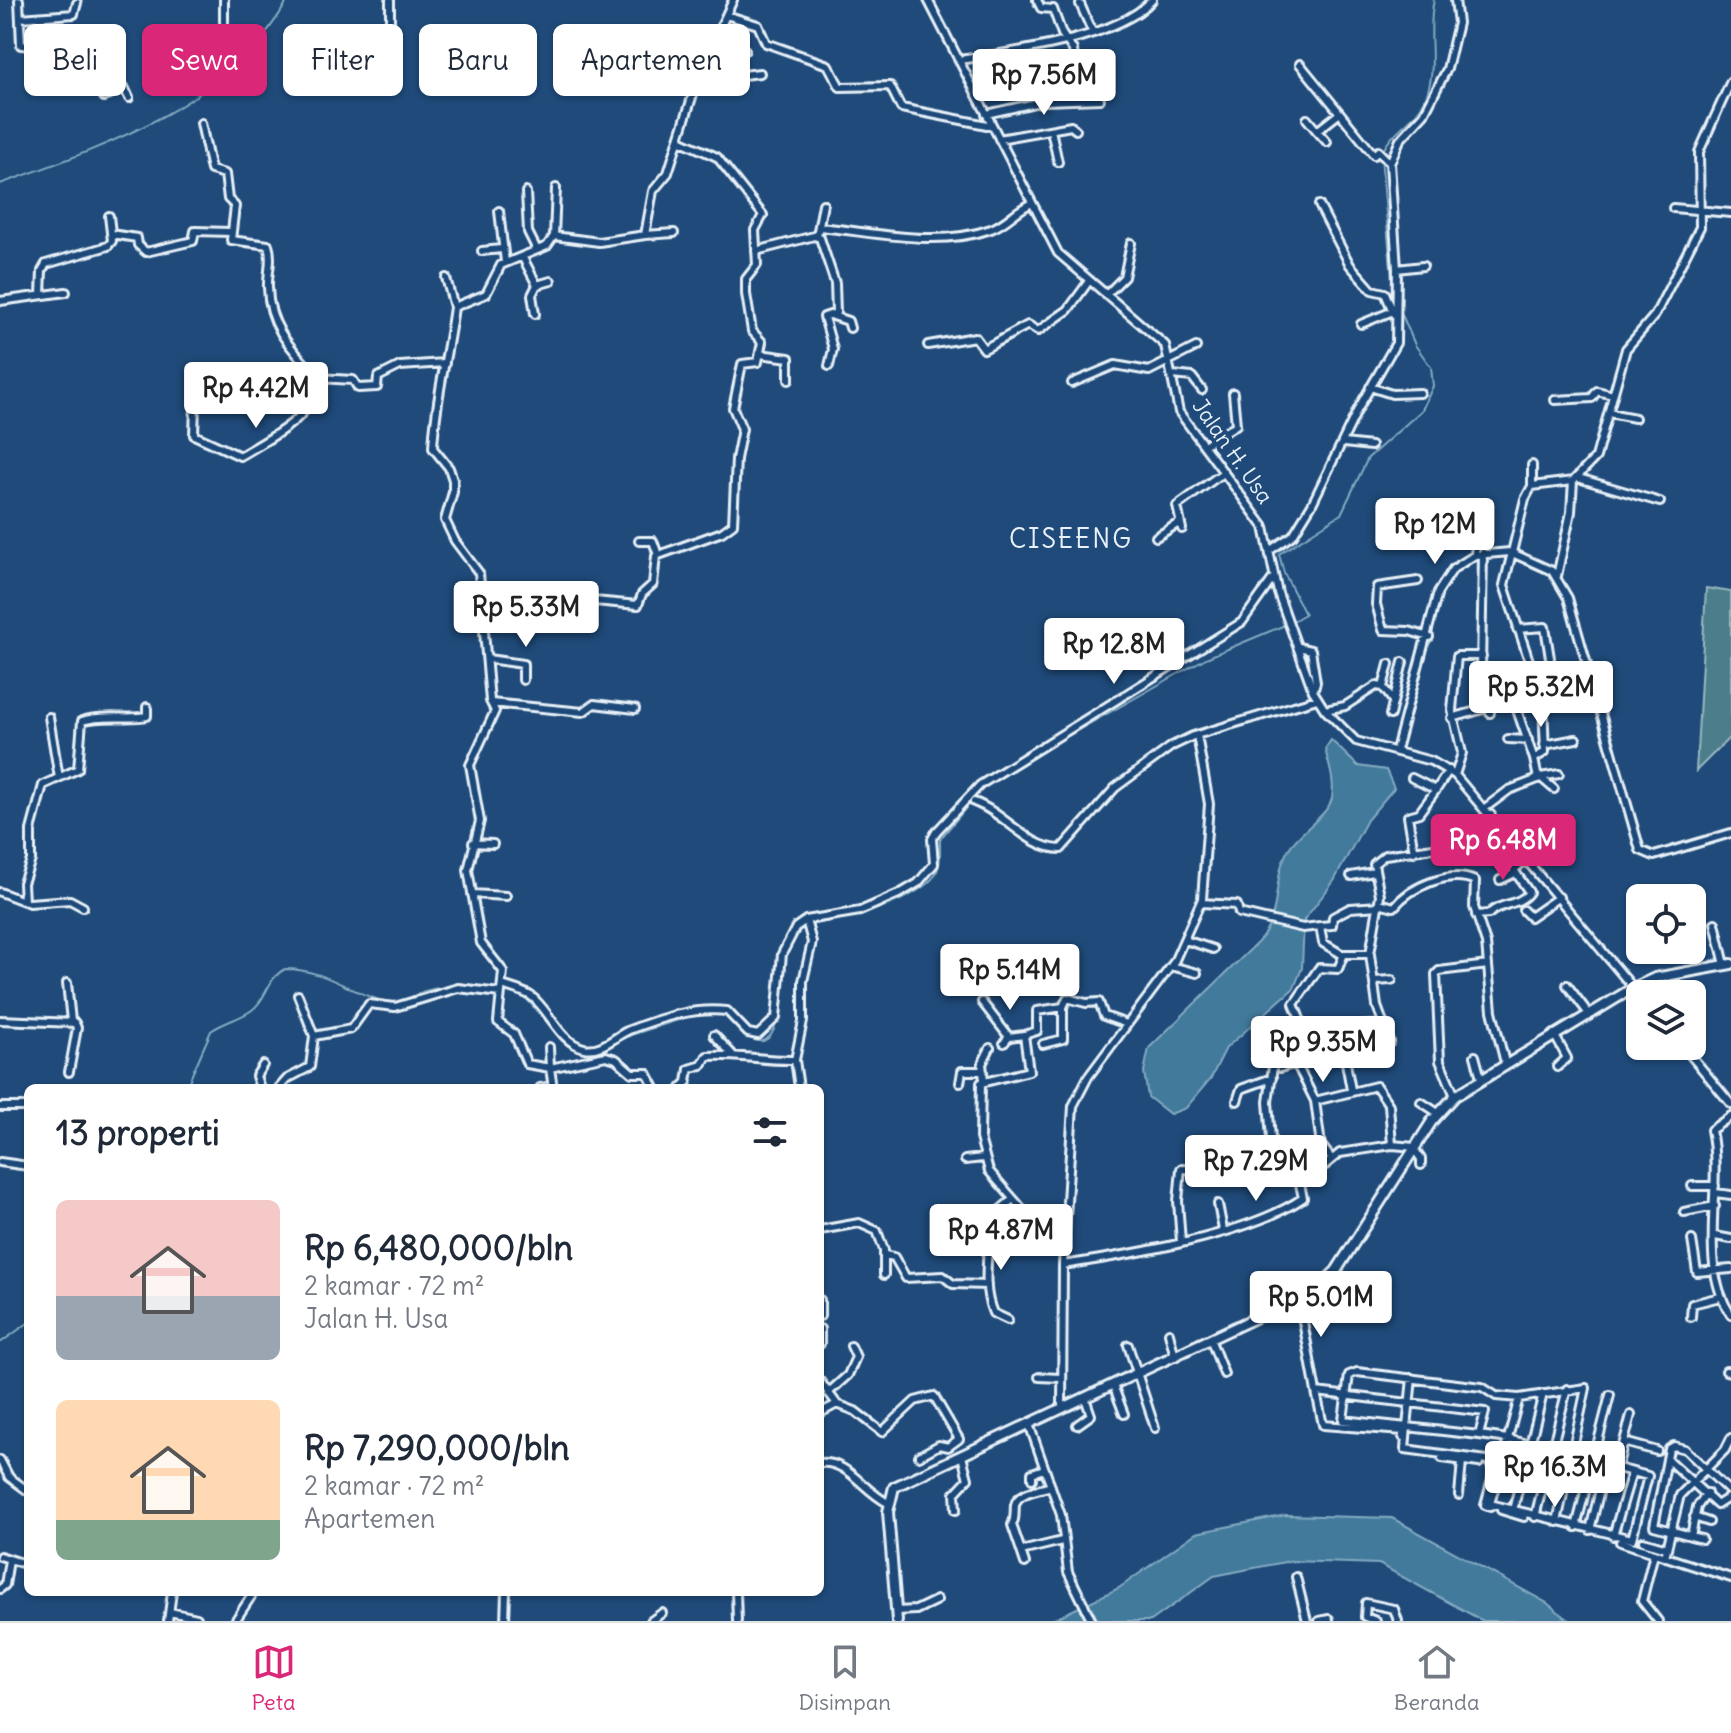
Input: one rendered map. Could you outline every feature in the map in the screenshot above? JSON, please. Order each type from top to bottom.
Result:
[{"type":"main road","points":[[1651,980],[1728,965]]},
{"type":"main road","points":[[897,1616],[888,1503],[891,1492],[899,1484],[1317,1289],[1336,1271],[1414,1148],[1438,1113],[1455,1096],[1626,992]]},
{"type":"street","points":[[19,0],[21,45],[31,46],[32,62],[74,59],[86,62],[104,97],[124,87],[129,98]]},
{"type":"street","points":[[224,0],[224,22]]},
{"type":"street","points":[[390,0],[390,24]]},
{"type":"street","points":[[721,24],[733,0]]},
{"type":"street","name":"Jalan H. Usa","points":[[928,0],[1058,253],[1154,333],[1170,358],[1179,412],[1264,527],[1274,577],[1317,699],[1356,741],[1396,750],[1452,772],[1509,836],[1626,980]]},
{"type":"street","points":[[1037,0],[1041,8],[1053,9],[1073,50],[1079,98]]},
{"type":"street","points":[[959,60],[1028,50],[1118,24],[1152,0]]},
{"type":"street","points":[[1269,551],[1293,535],[1396,343],[1394,311],[1397,269],[1390,163],[1400,140],[1424,114],[1447,69],[1458,23],[1455,0]]},
{"type":"street","points":[[20,18],[74,14],[77,3]]},
{"type":"street","points":[[1080,4],[1092,31]]},
{"type":"street","points":[[726,15],[758,25],[766,43],[828,65],[840,87],[890,86],[901,108],[992,126]]},
{"type":"street","points":[[1300,64],[1374,155],[1382,155],[1390,163]]},
{"type":"street","points":[[750,74],[760,73]]},
{"type":"street","points":[[1557,576],[1575,480],[1596,457],[1626,349],[1657,311],[1700,227],[1699,152],[1731,81]]},
{"type":"street","points":[[645,235],[653,191],[668,173],[693,96]]},
{"type":"street","points":[[986,114],[1079,98],[1100,99]]},
{"type":"street","points":[[1317,131],[1340,113]]},
{"type":"street","points":[[1307,119],[1327,142]]},
{"type":"street","points":[[201,123],[211,170],[225,174],[228,199],[235,206],[230,232],[233,241],[268,245],[271,263],[267,282],[270,316],[318,378],[353,380],[358,388],[366,389],[377,387],[378,377],[400,366],[445,363]]},
{"type":"street","points":[[999,139],[1071,126],[1076,130]]},
{"type":"street","points":[[1051,130],[1058,162]]},
{"type":"street","points":[[482,599],[561,598],[638,605],[642,594],[651,588],[653,563],[658,555],[722,532],[733,524],[736,459],[742,429],[733,408],[742,364],[756,363],[762,339],[752,331],[746,279],[757,265],[755,230],[762,212],[717,157],[679,140]]},
{"type":"street","points":[[454,307],[486,294],[493,275],[505,262],[523,258],[536,248],[547,246],[554,236],[556,188]]},
{"type":"street","points":[[526,192],[529,236],[536,248]]},
{"type":"street","points":[[819,227],[950,239],[991,229],[1008,219],[1013,211],[1032,203]]},
{"type":"street","points":[[823,204],[817,236],[835,283],[836,313],[833,316]]},
{"type":"street","points":[[1319,205],[1350,265],[1372,290],[1385,293],[1394,311]]},
{"type":"street","points":[[1673,208],[1731,213]]},
{"type":"street","points":[[499,211],[501,249],[505,262]]},
{"type":"street","points":[[41,295],[46,264],[108,246],[111,234],[109,216]]},
{"type":"street","points":[[111,234],[137,238],[138,245],[146,252],[193,241],[195,231],[230,232]]},
{"type":"street","points":[[554,236],[599,242],[674,233]]},
{"type":"street","points":[[756,251],[817,236]]},
{"type":"street","points":[[1106,295],[1124,277],[1131,243]]},
{"type":"street","points":[[482,251],[501,249]]},
{"type":"street","points":[[523,258],[537,285]]},
{"type":"street","points":[[1397,269],[1421,266],[1422,277]]},
{"type":"street","points":[[446,278],[454,307],[433,448],[449,468],[454,486],[445,520],[455,541],[476,567],[482,599],[491,703],[495,714],[470,765],[480,821],[468,870],[479,938],[483,949],[503,971],[498,1022],[514,1034],[529,1066],[550,1068],[606,1056],[616,1059],[632,1073],[647,1073],[653,1084]]},
{"type":"street","points":[[537,285],[551,281]]},
{"type":"street","points":[[928,345],[975,337],[984,349],[1028,325],[1038,331],[1068,310],[1089,281]]},
{"type":"street","points":[[535,314],[532,297],[537,285]]},
{"type":"street","points":[[0,301],[66,292]]},
{"type":"street","points":[[1361,324],[1394,311]]},
{"type":"street","points":[[829,366],[833,349],[824,317],[833,316],[848,321],[850,328]]},
{"type":"street","points":[[1072,383],[1115,365],[1149,371],[1196,347]]},
{"type":"street","points":[[760,354],[789,358],[789,380]]},
{"type":"street","points":[[1173,375],[1192,377],[1202,390]]},
{"type":"street","points":[[195,405],[193,433],[238,457],[275,435],[313,401],[318,378]]},
{"type":"street","points":[[1370,387],[1392,394],[1420,393]]},
{"type":"street","points":[[1555,400],[1592,398],[1597,391],[1613,395]]},
{"type":"street","points":[[1204,445],[1236,425],[1233,393]]},
{"type":"street","points":[[1609,413],[1635,418]]},
{"type":"street","points":[[1344,443],[1371,446]]},
{"type":"street","points":[[1532,465],[1532,486],[1525,499],[1510,552],[1504,585],[1541,697],[1545,752],[1534,759]]},
{"type":"street","points":[[1156,537],[1180,526],[1177,506],[1224,472]]},
{"type":"street","points":[[1532,486],[1575,480],[1660,502]]},
{"type":"street","points":[[1478,522],[1483,681],[1489,685],[1534,681]]},
{"type":"street","points":[[639,541],[653,541],[658,555]]},
{"type":"street","points":[[1396,750],[1429,637],[1440,584],[1453,569],[1479,554],[1510,552],[1545,566],[1557,576],[1568,598],[1640,850],[1654,856],[1731,833]]},
{"type":"street","points":[[314,1036],[351,1029],[372,1003],[395,1007],[458,988],[501,989],[532,997],[563,1034],[588,1049],[599,1048],[622,1033],[700,1010],[731,1013],[754,1037],[768,1029],[776,1018],[782,954],[791,934],[808,924],[860,911],[916,885],[934,864],[933,837],[975,788],[1242,622],[1274,577]]},
{"type":"street","points":[[1418,581],[1377,587],[1376,604],[1383,630],[1409,631],[1429,637]]},
{"type":"street","points":[[1517,629],[1545,627],[1550,658]]},
{"type":"street","points":[[1414,852],[1408,816],[1419,813],[1452,772],[1462,753],[1452,718],[1457,656],[1482,656]]},
{"type":"street","points":[[488,659],[523,664],[523,680]]},
{"type":"street","points":[[1390,715],[1403,662]]},
{"type":"street","points":[[1383,687],[1389,664]]},
{"type":"street","points":[[1452,718],[1490,710],[1489,685]]},
{"type":"street","points":[[1383,687],[1393,701]]},
{"type":"street","points":[[1325,710],[1345,706],[1372,688],[1383,687]]},
{"type":"street","points":[[1541,697],[1572,699]]},
{"type":"street","points":[[974,802],[993,810],[1030,839],[1061,849],[1115,788],[1172,746],[1317,699]]},
{"type":"street","points":[[491,703],[583,712],[594,704],[635,709]]},
{"type":"street","points":[[24,901],[23,883],[31,860],[31,830],[43,785],[78,769],[84,720],[124,715],[142,718],[147,716],[147,707]]},
{"type":"street","points":[[1518,713],[1540,777],[1554,789]]},
{"type":"street","points":[[49,717],[59,778]]},
{"type":"street","points":[[1062,1408],[1063,1265],[1069,1131],[1075,1097],[1171,966],[1201,903],[1209,804],[1198,738]]},
{"type":"street","points":[[1508,739],[1528,740]]},
{"type":"street","points":[[1544,745],[1576,739]]},
{"type":"street","points":[[1485,808],[1509,790],[1540,777],[1559,774]]},
{"type":"street","points":[[1412,778],[1436,790]]},
{"type":"street","points":[[1390,1042],[1383,1024],[1370,954],[1379,905],[1374,864],[1380,858],[1441,845],[1491,815]]},
{"type":"street","points":[[1509,836],[1527,822]]},
{"type":"street","points":[[473,843],[493,844]]},
{"type":"street","points":[[1476,915],[1489,914],[1495,908],[1525,898],[1529,892],[1515,873],[1515,868],[1527,858]]},
{"type":"street","points":[[1351,876],[1374,872]]},
{"type":"street","points":[[1500,880],[1515,873]]},
{"type":"street","points":[[1201,903],[1237,905],[1239,913],[1303,928],[1332,925],[1333,917],[1340,911],[1379,905],[1394,907],[1402,897],[1432,882],[1468,878],[1475,882],[1486,881]]},
{"type":"street","points":[[1475,882],[1476,915],[1486,943],[1498,1042],[1505,1063]]},
{"type":"street","points":[[0,892],[24,901],[70,900],[83,907]]},
{"type":"street","points":[[472,894],[506,896]]},
{"type":"street","points":[[1523,910],[1530,917],[1559,897]]},
{"type":"street","points":[[1715,923],[1728,965]]},
{"type":"street","points":[[798,1084],[795,1060],[803,1021],[803,981],[812,942],[808,924]]},
{"type":"street","points":[[1320,926],[1323,943],[1343,955],[1370,954]]},
{"type":"street","points":[[1185,940],[1213,949]]},
{"type":"street","points":[[1343,955],[1338,969],[1319,968],[1296,1002],[1302,1024],[1277,1047],[1268,1106],[1274,1175],[1278,1177],[1324,1166],[1331,1158],[1392,1145],[1414,1148],[1421,1165]]},
{"type":"street","points":[[1455,1096],[1440,1061],[1436,974],[1439,971],[1488,965]]},
{"type":"street","points":[[1171,966],[1197,973]]},
{"type":"street","points":[[1374,981],[1392,980]]},
{"type":"street","points":[[67,983],[71,1021],[77,1028],[69,1072]]},
{"type":"street","points":[[1567,985],[1589,1014]]},
{"type":"street","points":[[283,1084],[310,1067],[314,1036],[298,995]]},
{"type":"street","points":[[1043,1044],[1063,1039],[1063,1007],[1067,998],[1086,1003],[1099,1002],[1104,1016],[1127,1024]]},
{"type":"street","points":[[982,1002],[1006,1040],[1037,1031],[1037,1011],[1063,1007]]},
{"type":"street","points":[[0,1020],[71,1021]]},
{"type":"street","points":[[1351,1090],[1342,1041],[1351,1040],[1348,1027],[1383,1024]]},
{"type":"street","points":[[1554,1034],[1567,1057],[1557,1067]]},
{"type":"street","points":[[714,1035],[732,1054]]},
{"type":"street","points":[[1024,1035],[1029,1071],[984,1080],[980,1085],[983,1158],[1030,1218],[1042,1222],[1065,1220]]},
{"type":"street","points":[[549,1047],[550,1084]]},
{"type":"street","points":[[984,1080],[982,1071],[990,1048]]},
{"type":"street","points":[[685,1084],[689,1069],[702,1065],[705,1056],[732,1054],[756,1060],[795,1060]]},
{"type":"street","points":[[1475,1056],[1481,1078]]},
{"type":"street","points":[[1695,1060],[1731,1104]]},
{"type":"street","points":[[1280,1068],[1295,1062],[1315,1101],[1321,1145],[1331,1158]]},
{"type":"street","points":[[259,1084],[256,1076],[263,1065]]},
{"type":"street","points":[[960,1083],[962,1071],[982,1071]]},
{"type":"street","points":[[1237,1101],[1241,1089],[1272,1078]]},
{"type":"street","points":[[1315,1101],[1372,1085],[1389,1105],[1392,1145]]},
{"type":"street","points":[[1421,1102],[1438,1113]]},
{"type":"street","points":[[0,1107],[24,1107]]},
{"type":"street","points":[[1731,1116],[1711,1130],[1715,1190],[1713,1270],[1720,1297],[1731,1315]]},
{"type":"street","points":[[965,1160],[983,1158]]},
{"type":"street","points":[[0,1162],[24,1165]]},
{"type":"street","points":[[1181,1242],[1178,1201],[1181,1169],[1245,1171]]},
{"type":"street","points":[[1063,1265],[1181,1242],[1223,1230],[1302,1199],[1297,1171]]},
{"type":"street","points":[[1692,1186],[1731,1195]]},
{"type":"street","points":[[1008,1320],[993,1313],[987,1285],[988,1220],[1013,1199]]},
{"type":"street","points":[[1218,1204],[1223,1230]]},
{"type":"street","points":[[1684,1212],[1715,1206]]},
{"type":"street","points":[[1027,1243],[1030,1218]]},
{"type":"street","points":[[824,1229],[863,1223],[878,1232],[885,1255],[884,1275]]},
{"type":"street","points":[[1715,1236],[1731,1239]]},
{"type":"street","points":[[1692,1240],[1697,1271],[1731,1269]]},
{"type":"street","points":[[885,1255],[894,1257],[906,1278],[937,1276],[953,1284],[987,1285]]},
{"type":"street","points":[[1691,1317],[1688,1312],[1692,1304],[1720,1297]]},
{"type":"street","points":[[1299,1300],[1323,1425],[1403,1431],[1404,1453],[1496,1465],[1485,1505],[1731,1578]]},
{"type":"street","points":[[1169,1333],[1175,1357]]},
{"type":"street","points":[[1211,1341],[1224,1374]]},
{"type":"street","points":[[1128,1345],[1155,1428]]},
{"type":"street","points":[[828,1393],[851,1370],[856,1357],[851,1346]]},
{"type":"street","points":[[1519,1398],[1508,1439],[1502,1462],[1490,1504],[1535,1517],[1613,1536],[1632,1539],[1649,1479],[1632,1472],[1593,1462],[1571,1456],[1551,1450],[1508,1439],[1343,1420],[1353,1372],[1482,1387],[1491,1393],[1519,1398],[1585,1388],[1588,1391],[1571,1456],[1557,1522]]},
{"type":"street","points":[[1039,1377],[1061,1378]]},
{"type":"street","points":[[1412,1378],[1405,1449],[1502,1462]]},
{"type":"street","points":[[1113,1385],[1124,1414]]},
{"type":"street","points":[[824,1387],[837,1404],[855,1411],[882,1432],[915,1401],[934,1396],[959,1439],[948,1447],[939,1445],[919,1456]]},
{"type":"street","points":[[1535,1517],[1567,1389]]},
{"type":"street","points":[[1316,1392],[1485,1412]]},
{"type":"street","points":[[1479,1435],[1491,1393]]},
{"type":"street","points":[[1513,1510],[1543,1394]]},
{"type":"street","points":[[1576,1527],[1610,1395]]},
{"type":"street","points":[[1077,1425],[1091,1416],[1085,1398]]},
{"type":"street","points":[[824,1411],[837,1404]]},
{"type":"street","points":[[1617,1468],[1631,1415]]},
{"type":"street","points":[[1029,1424],[1062,1521],[1062,1541],[1071,1579],[1092,1621]]},
{"type":"street","points":[[1665,1557],[1680,1495],[1731,1438]]},
{"type":"street","points":[[1624,1442],[1657,1451]]},
{"type":"street","points":[[1667,1459],[1719,1506],[1731,1495],[1681,1447],[1671,1447],[1667,1459],[1653,1524],[1702,1539]]},
{"type":"street","points":[[956,1510],[955,1493],[968,1481],[962,1456]]},
{"type":"street","points":[[0,1460],[9,1477],[24,1488]]},
{"type":"street","points":[[1459,1495],[1462,1461]]},
{"type":"street","points":[[824,1464],[843,1467],[870,1493],[888,1503]]},
{"type":"street","points":[[1590,1530],[1606,1465]]},
{"type":"street","points":[[1032,1479],[1032,1473],[1044,1469]]},
{"type":"street","points":[[1613,1536],[1632,1472]]},
{"type":"street","points":[[1025,1563],[1012,1525],[1015,1501],[1019,1496],[1051,1486]]},
{"type":"street","points":[[1691,1536],[1698,1505],[1707,1493]]},
{"type":"street","points":[[1694,1517],[1709,1522]]},
{"type":"street","points":[[1021,1551],[1062,1541]]},
{"type":"street","points":[[1643,1541],[1667,1548]]},
{"type":"street","points":[[1654,1553],[1642,1601],[1658,1621]]},
{"type":"street","points":[[0,1556],[24,1564]]},
{"type":"street","points":[[0,1589],[6,1581],[9,1560]]},
{"type":"street","points":[[1296,1577],[1307,1621]]},
{"type":"street","points":[[168,1621],[172,1596]]},
{"type":"street","points":[[235,1621],[251,1596]]},
{"type":"street","points":[[505,1621],[506,1596]]},
{"type":"street","points":[[736,1596],[737,1621]]},
{"type":"street","points":[[897,1616],[937,1600]]},
{"type":"street","points":[[1376,1621],[1365,1617],[1366,1603],[1394,1609],[1398,1621]]},
{"type":"street","points":[[170,1612],[197,1618]]},
{"type":"street","points":[[651,1621],[662,1613]]},
{"type":"street","points":[[1643,1621],[1651,1614]]},
{"type":"street","points":[[1319,1621],[1329,1619]]},
{"type":"green space","points":[[1706,588],[1731,592],[1731,736],[1696,771]]},
{"type":"water","points":[[1331,740],[1358,766],[1386,770],[1394,788],[1367,820],[1334,881],[1304,920],[1302,968],[1294,988],[1226,1048],[1211,1078],[1186,1108],[1170,1114],[1148,1097],[1144,1072],[1149,1048],[1266,932],[1288,850],[1325,811],[1332,798],[1332,780],[1325,749]]},
{"type":"water","points":[[1286,1515],[1392,1518],[1547,1603],[1570,1621],[1483,1621],[1379,1564],[1290,1561],[1214,1576],[1151,1621],[1050,1621],[1119,1588],[1196,1533]]},
{"type":"waterway","points":[[0,184],[122,137],[199,94],[233,67],[263,36],[288,0]]},
{"type":"waterway","points":[[1383,151],[1425,99],[1431,75],[1434,0]]},
{"type":"waterway","points":[[1381,157],[1394,302]]},
{"type":"waterway","points":[[1291,622],[1305,614],[1284,573],[1279,554],[1341,514],[1368,458],[1422,410],[1433,386],[1431,367],[1415,345],[1400,310]]},
{"type":"waterway","points":[[1029,758],[1206,658],[1285,625]]},
{"type":"waterway","points":[[810,925],[874,910],[906,897],[931,880],[940,861],[940,839],[986,784]]},
{"type":"waterway","points":[[784,970],[786,952]]},
{"type":"waterway","points":[[188,1084],[211,1031],[252,1010],[274,978],[285,969],[315,973],[365,995],[390,1002],[399,1002],[444,987],[470,986],[498,990]]},
{"type":"waterway","points":[[736,1024],[749,1037],[760,1041],[768,1038],[778,1017],[783,976]]},
{"type":"waterway","points":[[505,991],[525,997],[565,1043],[582,1052],[601,1051],[631,1035],[694,1015]]},
{"type":"waterway","points":[[0,1343],[24,1326]]},
{"type":"district","name":"CISEENG","points":[[1071,539]]}]
